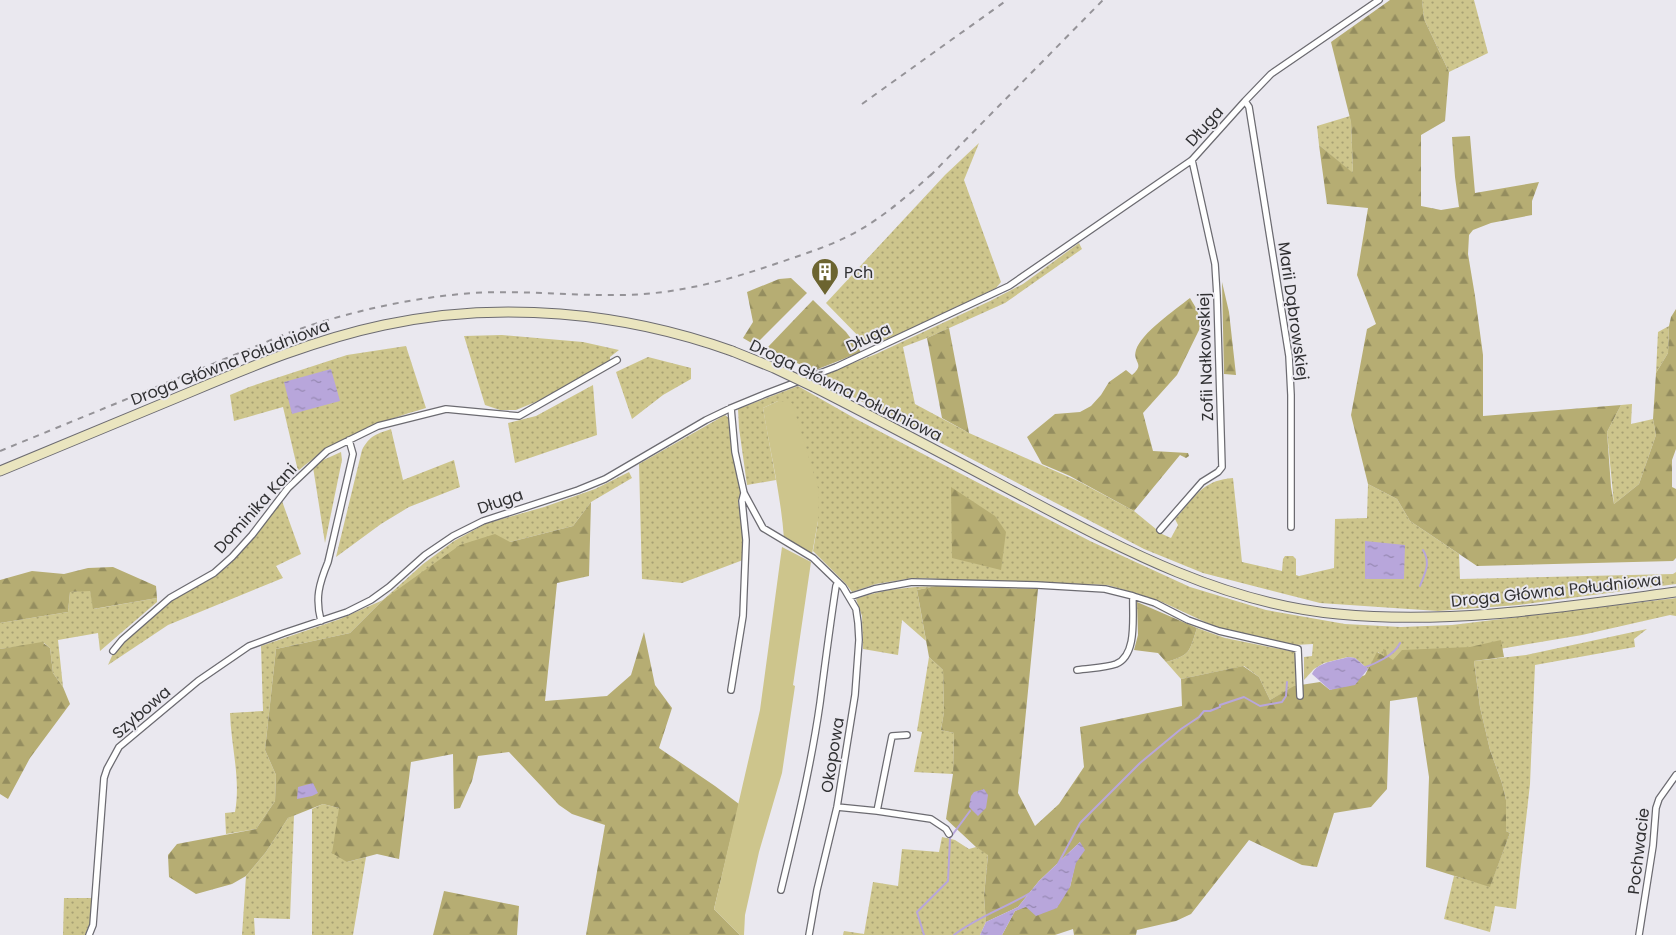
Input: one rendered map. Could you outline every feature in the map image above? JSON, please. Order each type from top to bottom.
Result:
[{"type":"main road","name":"Droga Główna Południowa","points":[[0,470],[259,364],[336,337],[393,323],[434,317],[482,313],[565,315],[647,326],[732,351],[814,387],[1138,556],[1203,582],[1258,599],[1338,614],[1382,617],[1449,617],[1524,612],[1676,592]]},
{"type":"street","name":"Długa","points":[[321,621],[347,612],[371,600],[389,587],[425,555],[453,536],[483,521],[578,490],[605,479],[706,420],[731,408],[836,367],[1009,286],[1192,160],[1271,74],[1379,0]]},
{"type":"street","name":"Marii Dąbrowskiej","points":[[1245,101],[1249,107],[1289,356],[1292,395],[1291,527]]},
{"type":"street","name":"Zofii Nałkowskiej","points":[[1160,530],[1202,482],[1218,472],[1222,467],[1215,264],[1192,160]]},
{"type":"street","name":"Dominika Kani","points":[[113,651],[122,640],[170,598],[214,573],[232,557],[252,535],[288,488],[326,451],[378,426],[446,409],[519,416],[617,360]]},
{"type":"street","name":"Okopowa","points":[[731,408],[735,452],[744,493],[763,528],[813,558],[844,587],[856,609],[859,640],[855,695],[837,807],[817,890],[809,935]]},
{"type":"street","points":[[321,621],[317,595],[321,588],[328,562],[353,454],[349,440]]},
{"type":"street","name":"Okopowa","points":[[731,690],[742,616],[746,540],[742,501],[744,493]]},
{"type":"street","name":"Okopowa","points":[[781,890],[814,737],[820,704],[826,647],[838,582]]},
{"type":"street","points":[[849,597],[874,589],[912,582],[1038,585],[1105,590],[1133,596],[1219,631],[1298,649],[1300,696]]},
{"type":"street","points":[[1077,670],[1116,664],[1124,659],[1132,646],[1133,596]]},
{"type":"street","name":"Szybowa","points":[[89,935],[93,925],[104,778],[119,747],[198,681],[249,646],[321,621]]},
{"type":"street","points":[[877,811],[892,736],[907,735]]},
{"type":"street","name":"Pochwacie","points":[[1639,935],[1653,846],[1656,808],[1659,799],[1676,776]]},
{"type":"street","points":[[837,807],[931,819],[946,829],[949,834]]},
{"type":"shaded area","points":[[1422,0],[1474,0],[1488,53],[1449,72],[1424,19]]},
{"type":"shaded area","points":[[1350,116],[1353,174],[1319,145],[1317,126]]},
{"type":"shaded area","points":[[979,143],[964,180],[1001,282],[996,288],[898,335],[876,343],[866,344],[826,303],[945,175]]},
{"type":"shaded area","points":[[1079,243],[1082,249],[1005,303],[903,347],[915,404],[969,433],[1078,481],[1134,511],[1162,534],[1171,538],[1178,525],[1175,519],[1200,491],[1214,482],[1233,478],[1242,562],[1282,571],[1285,556],[1293,556],[1296,559],[1296,575],[1299,576],[1334,568],[1335,519],[1367,518],[1368,484],[1397,499],[1410,521],[1459,554],[1460,579],[1673,574],[1676,572],[1676,584],[1518,605],[1438,611],[1320,603],[1203,573],[1144,549],[818,377],[876,354],[990,301],[1023,284]]},
{"type":"shaded area","points":[[1669,326],[1668,353],[1656,373],[1658,332]]},
{"type":"shaded area","points":[[502,335],[583,342],[619,350],[610,357],[610,363],[555,394],[516,410],[500,410],[485,405],[464,336]]},
{"type":"shaded area","points":[[406,346],[426,408],[358,432],[327,449],[298,471],[283,407],[234,421],[230,395],[347,355]]},
{"type":"shaded area","points":[[648,357],[691,368],[691,379],[663,395],[632,419],[616,372]]},
{"type":"shaded area","points":[[593,385],[597,435],[515,463],[508,423],[536,416]]},
{"type":"shaded area","points":[[798,386],[856,419],[1090,541],[1190,587],[1266,610],[1345,624],[1401,627],[1452,625],[1676,598],[1676,616],[1670,615],[1582,635],[1476,653],[1405,676],[1378,652],[1368,669],[1355,658],[1348,657],[1324,663],[1314,669],[1304,680],[1304,657],[1312,656],[1313,644],[1295,645],[1218,628],[1162,602],[1107,585],[913,578],[876,584],[852,592],[813,551],[818,521],[778,401],[763,408],[776,480],[747,485],[738,409]]},
{"type":"shaded area","points":[[778,401],[792,403],[819,491],[818,521],[812,554],[784,539],[778,490],[763,408]]},
{"type":"shaded area","points":[[1632,404],[1631,424],[1653,419],[1656,435],[1639,484],[1614,504],[1607,432],[1621,405]]},
{"type":"shaded area","points":[[725,415],[729,418],[733,458],[742,492],[738,501],[744,538],[743,560],[682,583],[642,579],[639,464]]},
{"type":"shaded area","points":[[391,429],[403,480],[454,460],[460,487],[409,507],[381,524],[336,557],[362,450],[371,438]]},
{"type":"shaded area","points":[[341,452],[342,460],[325,543],[313,467],[321,461]]},
{"type":"shaded area","points":[[629,472],[632,478],[591,502],[573,526],[510,542],[383,600],[423,564],[454,541],[485,524],[544,507],[595,489]]},
{"type":"shaded area","points":[[282,501],[301,554],[276,566],[283,578],[168,625],[108,665],[115,649],[166,603],[227,567]]},
{"type":"shaded area","points":[[782,547],[811,562],[782,773],[759,852],[745,915],[744,935],[740,935],[714,909],[760,710]]},
{"type":"shaded area","points":[[936,586],[917,590],[926,641],[902,620],[898,655],[863,649],[862,616],[856,599],[896,589]]},
{"type":"shaded area","points":[[90,590],[94,609],[157,598],[157,602],[100,651],[98,633],[58,640],[63,687],[53,673],[50,648],[44,643],[0,649],[0,623],[68,612],[70,592]]},
{"type":"shaded area","points":[[383,600],[350,633],[276,649],[265,750],[276,775],[275,801],[256,829],[226,834],[225,813],[235,812],[237,800],[230,713],[263,711],[261,646],[340,619]]},
{"type":"shaded area","points":[[1197,628],[1225,638],[1295,652],[1297,685],[1270,700],[1259,677],[1244,666],[1181,679],[1166,662],[1180,657],[1188,651]]},
{"type":"shaded area","points":[[1647,629],[1634,639],[1635,647],[1535,665],[1530,784],[1516,909],[1495,906],[1490,932],[1444,919],[1454,876],[1490,886],[1510,833],[1506,831],[1506,800],[1502,783],[1490,750],[1480,707],[1474,661],[1526,655]]},
{"type":"shaded area","points":[[929,657],[943,670],[944,712],[941,730],[954,733],[953,774],[914,772],[922,732],[917,731]]},
{"type":"shaded area","points":[[323,804],[339,808],[347,862],[366,857],[353,935],[312,935],[312,809]]},
{"type":"shaded area","points":[[294,815],[290,919],[254,918],[255,935],[242,935],[246,876],[266,852],[288,818]]},
{"type":"shaded area","points":[[942,837],[955,840],[969,849],[976,847],[988,854],[984,896],[986,922],[980,935],[843,935],[844,931],[864,934],[873,882],[898,886],[902,849],[939,852]]},
{"type":"shaded area","points":[[64,898],[92,898],[90,923],[85,935],[63,935]]},
{"type":"green space","points":[[1390,0],[1422,0],[1424,19],[1449,72],[1445,121],[1421,135],[1421,206],[1441,210],[1459,207],[1452,137],[1470,136],[1475,193],[1539,182],[1532,201],[1532,215],[1491,223],[1473,230],[1469,235],[1468,254],[1483,355],[1483,416],[1621,405],[1607,432],[1614,504],[1639,484],[1656,435],[1653,419],[1656,373],[1668,353],[1669,326],[1671,317],[1676,309],[1676,449],[1672,460],[1672,487],[1676,489],[1676,558],[1673,561],[1477,566],[1410,521],[1397,499],[1368,484],[1351,415],[1367,329],[1376,324],[1357,275],[1368,208],[1327,204],[1319,145],[1353,173],[1351,122],[1331,42]]},
{"type":"green space","points":[[791,278],[807,293],[755,345],[743,338],[753,322],[747,292],[779,279]]},
{"type":"green space","points":[[1222,282],[1229,312],[1236,375],[1224,374]]},
{"type":"green space","points":[[1190,298],[1202,324],[1177,375],[1143,413],[1153,451],[1188,453],[1189,456],[1186,458],[1180,455],[1134,511],[1070,476],[1042,464],[1027,437],[1055,414],[1080,412],[1091,406],[1109,382],[1126,370],[1132,375],[1138,368],[1135,354],[1144,336]]},
{"type":"green space","points":[[813,300],[846,332],[861,352],[813,371],[767,348]]},
{"type":"green space","points":[[949,328],[969,433],[942,418],[927,338]]},
{"type":"green space","points":[[951,487],[995,516],[1006,532],[1001,570],[952,558]]},
{"type":"green space","points":[[591,502],[589,576],[557,583],[545,701],[607,696],[631,675],[644,632],[655,685],[672,708],[659,748],[739,804],[714,909],[740,935],[586,935],[605,825],[572,814],[559,805],[509,752],[478,756],[472,781],[460,808],[454,809],[453,754],[411,762],[399,859],[377,854],[347,862],[332,853],[339,808],[323,804],[288,818],[266,852],[246,876],[232,884],[196,894],[169,877],[168,855],[177,844],[256,829],[275,801],[276,775],[265,750],[276,649],[350,633],[383,600],[460,545],[495,534],[510,542],[573,526]]},
{"type":"green space","points":[[113,567],[156,586],[157,598],[93,609],[90,591],[70,592],[68,612],[0,623],[0,580],[32,571],[64,574],[88,568]]},
{"type":"green space","points":[[936,586],[1038,589],[1018,793],[1035,826],[1059,804],[1084,767],[1080,727],[1182,706],[1181,679],[1243,666],[1259,677],[1270,700],[1294,686],[1320,682],[1330,690],[1365,675],[1377,652],[1384,656],[1383,649],[1386,650],[1387,656],[1393,660],[1402,650],[1470,647],[1501,640],[1504,657],[1474,661],[1480,707],[1490,750],[1502,783],[1506,800],[1506,831],[1510,833],[1490,887],[1426,867],[1429,777],[1417,697],[1390,701],[1387,789],[1371,807],[1334,813],[1317,867],[1302,865],[1249,840],[1191,914],[1176,921],[1137,930],[1136,935],[1074,935],[1073,929],[1055,935],[1002,935],[1015,911],[1070,887],[1080,842],[1039,881],[1018,907],[986,922],[984,896],[988,855],[976,847],[946,819],[953,774],[954,733],[941,730],[944,712],[943,670],[929,657],[917,590]]},
{"type":"green space","points":[[1137,602],[1197,628],[1190,647],[1185,654],[1166,662],[1158,653],[1134,650],[1138,635]]},
{"type":"green space","points":[[42,642],[50,648],[53,673],[63,687],[70,704],[30,758],[8,799],[0,794],[0,649]]},
{"type":"green space","points":[[444,891],[519,906],[517,935],[433,935]]},
{"type":"water","points":[[331,369],[340,401],[292,414],[284,382]]},
{"type":"water","points":[[1365,541],[1405,545],[1404,579],[1365,579]]},
{"type":"water","points":[[1348,657],[1355,658],[1368,669],[1355,685],[1330,690],[1312,674],[1322,664]]},
{"type":"water","points":[[313,783],[318,793],[297,799],[298,787]]},
{"type":"water","points":[[984,789],[988,795],[986,808],[978,816],[969,807],[971,796],[974,792]]},
{"type":"water","points":[[1080,842],[1085,850],[1076,863],[1070,887],[1057,908],[1036,916],[1026,907],[1015,911],[1002,935],[980,935],[986,922],[1018,907],[1039,881]]},
{"type":"waterway","points":[[1420,586],[1427,564],[1423,550]]},
{"type":"waterway","points":[[1363,668],[1389,655],[1400,643]]},
{"type":"waterway","points":[[1058,864],[1080,823],[1140,763],[1181,729],[1199,717],[1204,711],[1210,711],[1220,707],[1220,705],[1244,697],[1260,706],[1282,702],[1286,696],[1287,682]]},
{"type":"waterway","points":[[924,935],[917,912],[948,881],[950,838],[970,811]]},
{"type":"waterway","points":[[954,935],[972,923],[1030,893]]},
{"type":"railway","points":[[862,104],[1007,0]]},
{"type":"railway","points":[[930,176],[1103,0]]},
{"type":"railway","points":[[0,451],[288,333],[356,312],[425,298],[472,293],[510,292],[623,295],[664,292],[742,275],[820,248],[858,231],[888,211],[935,171]]},
{"type":"place","name":"Pch","points":[[825,296]]}]
